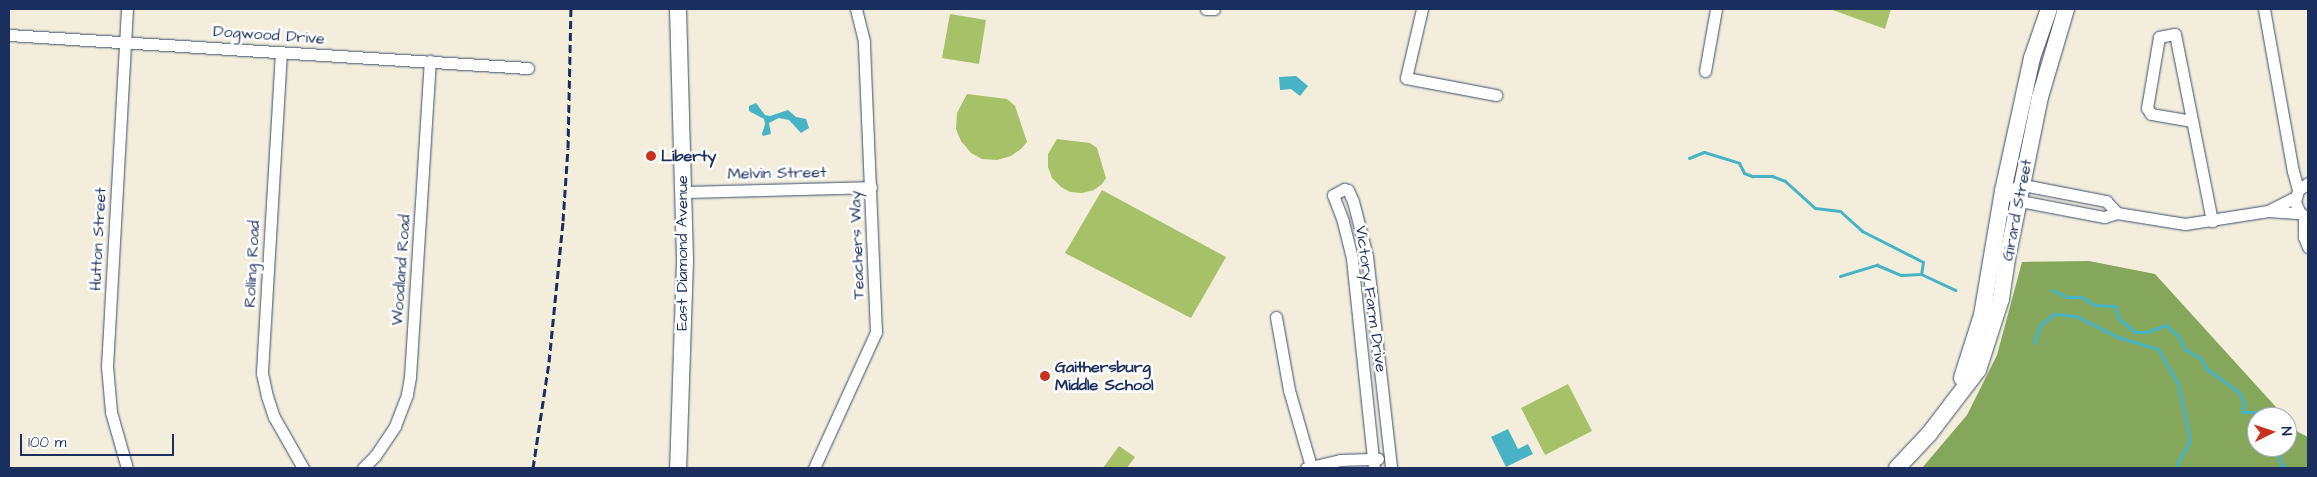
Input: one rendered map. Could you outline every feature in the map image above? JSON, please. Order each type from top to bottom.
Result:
[{"type":"street","name":"Hutton Street","points":[[127,9],[108,366],[111,412],[127,468]]},
{"type":"street","name":"East Diamond Avenue","points":[[678,9],[685,261],[678,468]]},
{"type":"street","name":"Teachers Way","points":[[814,468],[876,332],[864,41],[856,9]]},
{"type":"street","points":[[1206,9],[1214,9]]},
{"type":"street","points":[[1422,9],[1406,78],[1496,95]]},
{"type":"street","points":[[1705,71],[1716,9]]},
{"type":"street","name":"Girard Street","points":[[1952,404],[1969,360],[1982,315],[2003,191],[2032,58],[2048,9]]},
{"type":"street","name":"Girard Street","points":[[1896,468],[1930,434],[1978,370],[2001,299],[2007,259],[2040,96],[2066,9]]},
{"type":"street","points":[[2264,9],[2297,193],[2296,208],[2304,216],[2304,238],[2308,247]]},
{"type":"street","points":[[2192,121],[2151,114],[2147,108],[2159,37],[2175,34],[2212,221]]},
{"type":"street","name":"Dogwood Drive","points":[[9,35],[528,68]]},
{"type":"street","name":"Rolling Road","points":[[280,52],[262,373],[274,417],[303,468]]},
{"type":"street","name":"Woodland Road","points":[[363,468],[375,456],[395,426],[407,394],[410,376],[430,61]]},
{"type":"street","points":[[2291,160],[2308,178]]},
{"type":"street","points":[[2003,191],[2020,201],[2104,217],[2117,213],[2185,224],[2212,221],[2268,210],[2297,193],[2308,183]]},
{"type":"street","points":[[2003,191],[2023,184],[2106,201],[2117,213]]},
{"type":"street","name":"Melvin Street","points":[[683,192],[871,187]]},
{"type":"street","name":"Victory Farm Drive","points":[[1373,464],[1369,403],[1352,258],[1343,221],[1333,195],[1344,189],[1348,190],[1353,201],[1367,256],[1390,463]]},
{"type":"street","points":[[2268,210],[2304,216]]},
{"type":"street","points":[[1276,316],[1289,390],[1308,467],[1340,460],[1373,464],[1390,463]]},
{"type":"green space","points":[[1830,9],[1891,9],[1885,29]]},
{"type":"green space","points":[[950,14],[986,20],[979,64],[942,58]]},
{"type":"green space","points":[[967,94],[1007,99],[1015,106],[1027,142],[1021,149],[1011,156],[997,160],[982,159],[971,153],[961,141],[956,129],[957,113]]},
{"type":"green space","points":[[1057,139],[1090,143],[1097,148],[1106,178],[1102,184],[1094,190],[1082,193],[1070,192],[1061,187],[1052,178],[1048,167],[1048,154]]},
{"type":"green space","points":[[1102,190],[1226,257],[1191,318],[1065,253]]},
{"type":"green space","points":[[2089,261],[2155,274],[2276,407],[2247,407],[2247,457],[2297,457],[2297,431],[2308,437],[2308,468],[1922,468],[1967,415],[1997,355],[2022,262]]},
{"type":"green space","points":[[1568,384],[1592,431],[1545,455],[1521,408]]},
{"type":"green space","points":[[1119,446],[1135,457],[1127,468],[1103,468]]},
{"type":"water","points":[[1296,76],[1308,86],[1300,96],[1291,89],[1280,90],[1279,77]]},
{"type":"water","points":[[756,103],[765,115],[770,116],[788,110],[796,117],[806,119],[809,128],[801,133],[789,120],[779,118],[769,123],[771,134],[763,136],[764,119],[749,111],[749,106]]},
{"type":"water","points":[[1508,429],[1518,449],[1528,444],[1533,454],[1506,467],[1491,437]]},
{"type":"waterway","points":[[1689,158],[1704,152],[1739,163],[1744,173],[1752,176],[1772,176],[1785,181],[1815,208],[1840,211],[1862,231],[1923,262],[1921,274],[1955,290]]},
{"type":"waterway","points":[[1840,276],[1877,265],[1901,275],[1921,274]]},
{"type":"waterway","points":[[2052,290],[2067,297],[2082,297],[2095,305],[2115,306],[2119,319],[2135,332],[2147,332],[2166,325],[2178,336],[2185,349],[2201,359],[2207,369],[2239,392],[2244,403],[2242,412],[2247,412]]},
{"type":"waterway","points":[[2034,343],[2040,325],[2054,314],[2076,316],[2118,337],[2158,349],[2178,383],[2190,441],[2178,462],[2177,468]]},
{"type":"waterway","points":[[2279,457],[2281,465],[2288,468]]},
{"type":"railway","points":[[533,468],[549,362],[563,221],[568,148],[571,9]]},
{"type":"place","name":"Liberty","points":[[651,156]]},
{"type":"place","name":"Gaithersburg Middle School","points":[[1045,376]]}]
